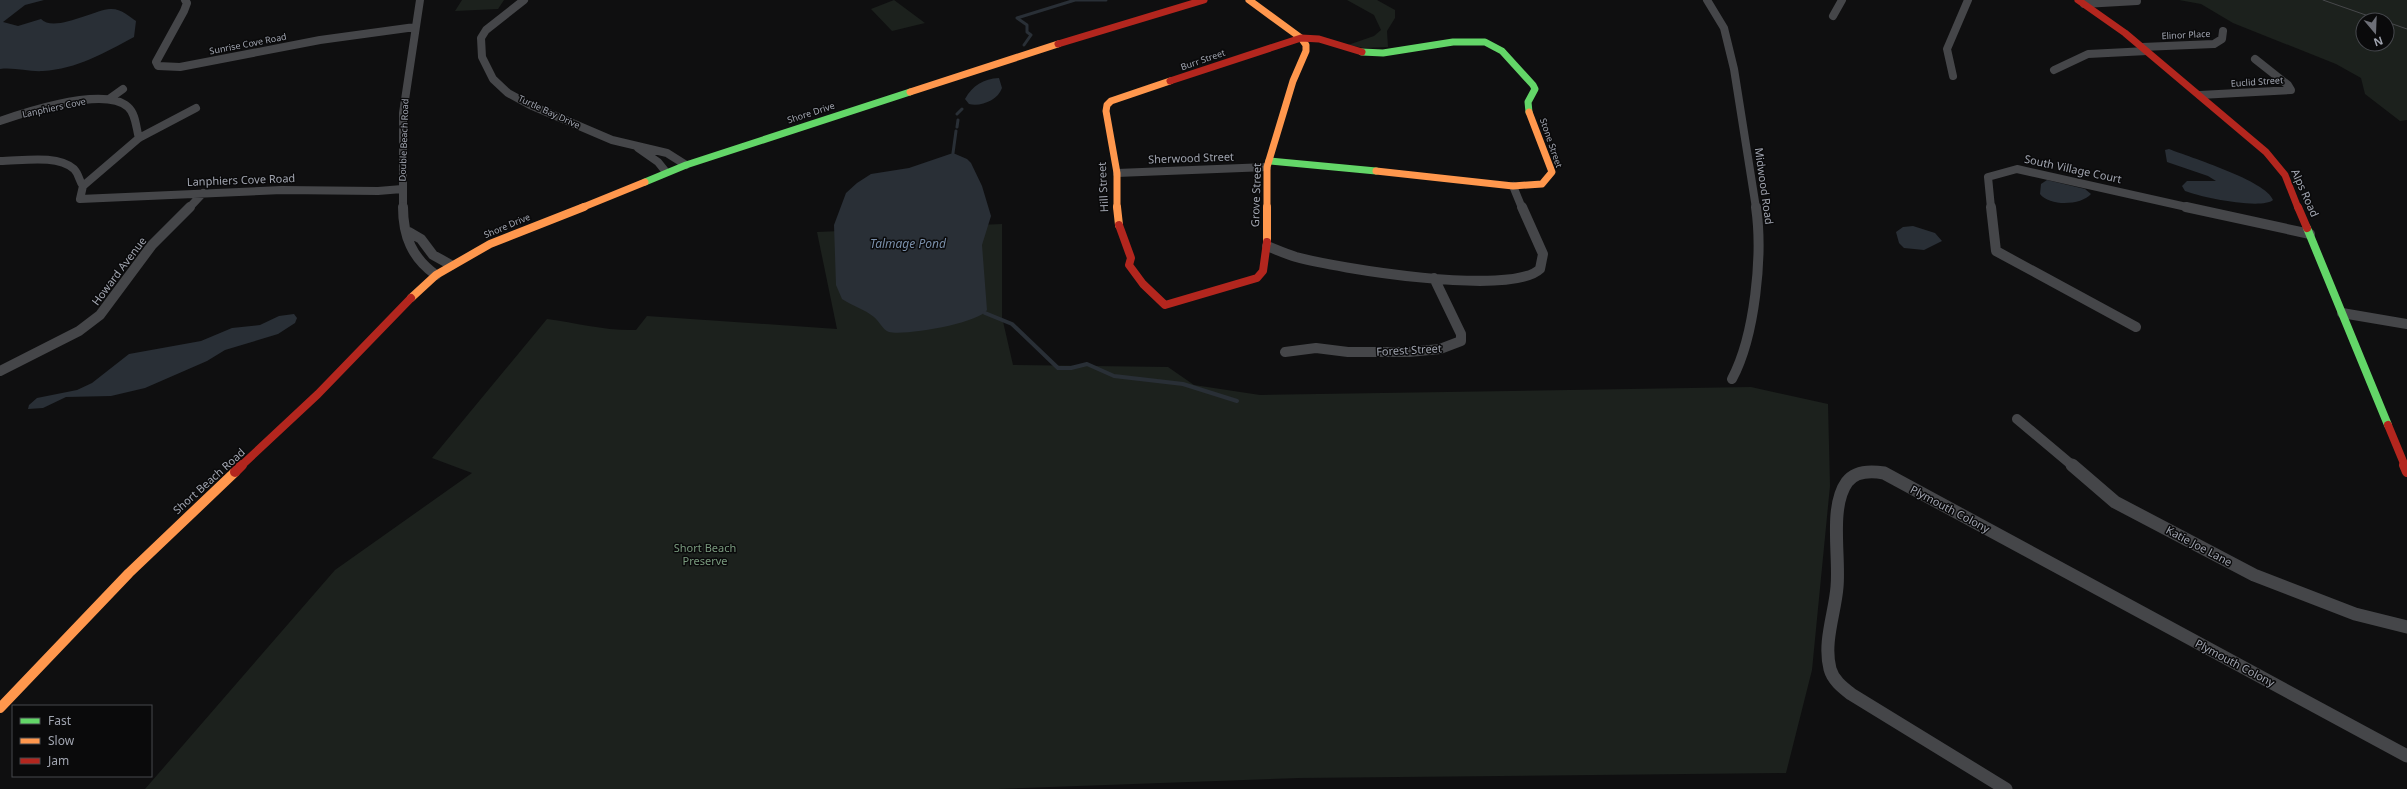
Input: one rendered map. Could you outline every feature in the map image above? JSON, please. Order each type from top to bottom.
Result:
[{"type":"street","name":"Sunrise Cove Road","points":[[185,0],[187,3],[180,21],[156,62],[158,66],[187,66],[320,40],[415,27]]},
{"type":"street","name":"Double Beach Road","points":[[420,0],[403,113],[403,217],[408,232],[408,244],[417,261],[436,275]]},
{"type":"street","name":"Turtle Bay Drive","points":[[524,0],[486,30],[481,38],[482,57],[493,79],[508,93],[530,105],[588,130],[638,147],[668,153],[686,165]]},
{"type":"street","name":"Shore Drive","points":[[436,275],[451,265],[490,244],[666,172],[994,64],[1204,0]]},
{"type":"street","points":[[1249,0],[1301,38]]},
{"type":"street","name":"Midwood Road","points":[[1707,0],[1724,28],[1734,69],[1759,228],[1759,263],[1752,306],[1740,364],[1732,379]]},
{"type":"street","points":[[1833,16],[1842,0]]},
{"type":"street","points":[[1953,76],[1947,49],[1968,0]]},
{"type":"street","points":[[2081,2],[2137,1]]},
{"type":"street","name":"Alps Road","points":[[2081,2],[2144,49],[2257,142],[2275,160],[2285,175],[2310,234],[2407,472]]},
{"type":"street","name":"Elinor Place","points":[[2144,49],[2214,44],[2222,39],[2223,31]]},
{"type":"street","name":"Burr Street","points":[[1111,101],[1301,38]]},
{"type":"street","name":"Grove Street","points":[[1165,305],[1257,278],[1263,271],[1267,246],[1268,164],[1293,81],[1306,52],[1306,45],[1301,38]]},
{"type":"street","name":"Stone Street","points":[[1268,164],[1454,178],[1513,186],[1542,184],[1550,177],[1552,172],[1528,110],[1528,102],[1535,89],[1505,53],[1495,46],[1484,42],[1467,42],[1370,53],[1355,51],[1317,38],[1301,38]]},
{"type":"street","points":[[2054,70],[2088,54],[2144,49]]},
{"type":"street","name":"Euclid Street","points":[[2200,95],[2291,90],[2288,85],[2255,59]]},
{"type":"street","points":[[109,99],[123,89]]},
{"type":"street","name":"Lanphiers Cove","points":[[0,121],[43,108],[83,100],[109,99],[126,105],[132,112],[139,138]]},
{"type":"street","name":"Hill Street","points":[[1111,101],[1107,105],[1106,111],[1116,173],[1117,219],[1131,258],[1129,264],[1142,284],[1165,305]]},
{"type":"street","points":[[0,160],[54,162],[70,166],[76,171],[83,186],[139,138],[196,108]]},
{"type":"street","name":"Turtle Bay Drive","points":[[638,147],[658,162],[666,172]]},
{"type":"street","name":"Sherwood Street","points":[[1116,173],[1268,164]]},
{"type":"street","name":"South Village Court","points":[[2136,326],[1996,251],[1988,177],[2017,168],[2310,234]]},
{"type":"street","name":"Lanphiers Cove Road","points":[[83,186],[80,198],[203,193],[402,189]]},
{"type":"street","points":[[1267,246],[1299,258],[1321,263],[1434,278],[1485,282],[1505,281],[1537,272],[1543,265],[1541,248],[1513,186]]},
{"type":"street","name":"Howard Avenue","points":[[0,371],[79,331],[100,315],[152,245],[203,193]]},
{"type":"street","points":[[408,232],[421,239],[433,255],[451,265]]},
{"type":"street","name":"Short Beach Road","points":[[0,708],[129,573],[277,435],[399,309],[436,275]]},
{"type":"street","name":"Forest Street","points":[[1285,352],[1315,348],[1351,352],[1411,351],[1446,349],[1456,346],[1461,341],[1461,334],[1434,278]]},
{"type":"street","points":[[2342,313],[2407,324]]},
{"type":"street","name":"Katie Joe Lane","points":[[2017,419],[2115,502],[2254,575],[2355,614],[2407,628]]},
{"type":"street","name":"Plymouth Colony","points":[[2006,789],[1851,694],[1839,685],[1832,675],[1828,661],[1837,586],[1839,504],[1847,482],[1856,474],[1870,471],[1884,473],[2407,756]]},
{"type":"green space","points":[[462,0],[504,0],[498,9],[455,11]]},
{"type":"green space","points":[[894,0],[925,23],[892,31],[871,9]]},
{"type":"green space","points":[[1347,0],[1377,0],[1395,10],[1395,18],[1387,31],[1388,47],[1364,48],[1348,45],[1374,36],[1381,30],[1374,15]]},
{"type":"green space","points":[[2179,0],[2407,0],[2407,120],[2400,121],[2365,94],[2361,78],[2336,64],[2233,23],[2201,4]]},
{"type":"green space","name":"Short Beach Preserve","points":[[1002,224],[1002,317],[1013,365],[1168,367],[1194,385],[1260,395],[1751,387],[1828,404],[1830,486],[1812,670],[1786,773],[1299,778],[998,789],[145,789],[335,570],[472,473],[432,458],[547,319],[625,330],[636,330],[647,316],[837,329],[817,232]]},
{"type":"water","points":[[0,0],[44,0],[25,5],[3,22],[18,26],[41,19],[47,23],[64,22],[103,10],[114,9],[124,13],[136,21],[134,37],[79,64],[55,70],[32,71],[0,69]]},
{"type":"water","points":[[999,78],[1002,88],[993,99],[988,102],[974,105],[969,104],[965,99],[975,86],[983,81]]},
{"type":"water","points":[[2169,149],[2226,170],[2243,178],[2257,185],[2268,193],[2273,200],[2266,203],[2256,204],[2230,202],[2185,191],[2182,186],[2187,181],[2216,181],[2208,176],[2167,162],[2165,150]]},
{"type":"water","name":"Talmage Pond","points":[[953,153],[967,159],[971,163],[982,186],[991,216],[982,245],[987,310],[981,315],[957,324],[910,332],[889,332],[870,314],[842,299],[836,285],[834,225],[846,193],[857,183],[871,174],[909,168]]},
{"type":"water","points":[[2047,180],[2085,189],[2091,194],[2087,198],[2074,202],[2058,203],[2051,201],[2040,194],[2041,184]]},
{"type":"water","points":[[1913,226],[1935,233],[1942,241],[1924,250],[1904,248],[1899,243],[1896,232],[1903,227]]},
{"type":"water","points":[[294,314],[297,318],[295,323],[278,334],[225,350],[207,361],[145,388],[111,396],[66,397],[43,408],[28,409],[29,405],[37,398],[77,390],[92,383],[129,354],[201,341],[232,328],[260,325],[279,316]]},
{"type":"waterway","points":[[1024,45],[1031,35],[1027,32],[1027,25],[1017,18],[1075,0],[1106,0]]},
{"type":"waterway","points":[[957,114],[962,109]]},
{"type":"waterway","points":[[957,127],[958,120]]},
{"type":"waterway","points":[[953,153],[956,131]]},
{"type":"waterway","points":[[985,313],[1012,324],[1058,368],[1071,368],[1087,364],[1114,376],[1183,384],[1237,401]]},
{"type":"tram line","points":[[2323,0],[2357,12]]},
{"type":"tram line","points":[[2395,25],[2407,29]]},
{"type":"traffic: fast","points":[[1362,52],[1383,53],[1453,42],[1485,42],[1502,51],[1533,85],[1535,89],[1528,102],[1529,112]]},
{"type":"traffic: fast","points":[[645,182],[686,165],[910,92]]},
{"type":"traffic: fast","points":[[1269,161],[1376,171]]},
{"type":"traffic: fast","points":[[2307,228],[2388,425]]},
{"type":"traffic: slow","points":[[1249,0],[1301,38],[1306,45],[1306,51],[1293,81],[1267,167],[1267,242]]},
{"type":"traffic: slow","points":[[910,92],[1058,44]]},
{"type":"traffic: slow","points":[[1119,225],[1117,219],[1117,173],[1106,111],[1107,105],[1111,101],[1170,81]]},
{"type":"traffic: slow","points":[[1376,171],[1513,186],[1542,184],[1552,172],[1529,112]]},
{"type":"traffic: slow","points":[[411,298],[436,275],[490,244],[645,182]]},
{"type":"traffic: slow","points":[[0,708],[129,573],[235,472]]},
{"type":"traffic: jam","points":[[1058,44],[1204,0]]},
{"type":"traffic: jam","points":[[2078,0],[2125,33],[2266,152],[2285,175],[2307,228]]},
{"type":"traffic: jam","points":[[1170,81],[1301,38],[1319,39],[1362,52]]},
{"type":"traffic: jam","points":[[1119,225],[1131,258],[1129,265],[1143,284],[1165,305],[1257,278],[1263,271],[1267,242]]},
{"type":"traffic: jam","points":[[235,472],[318,394],[411,298]]},
{"type":"traffic: jam","points":[[2388,425],[2407,472]]}]
